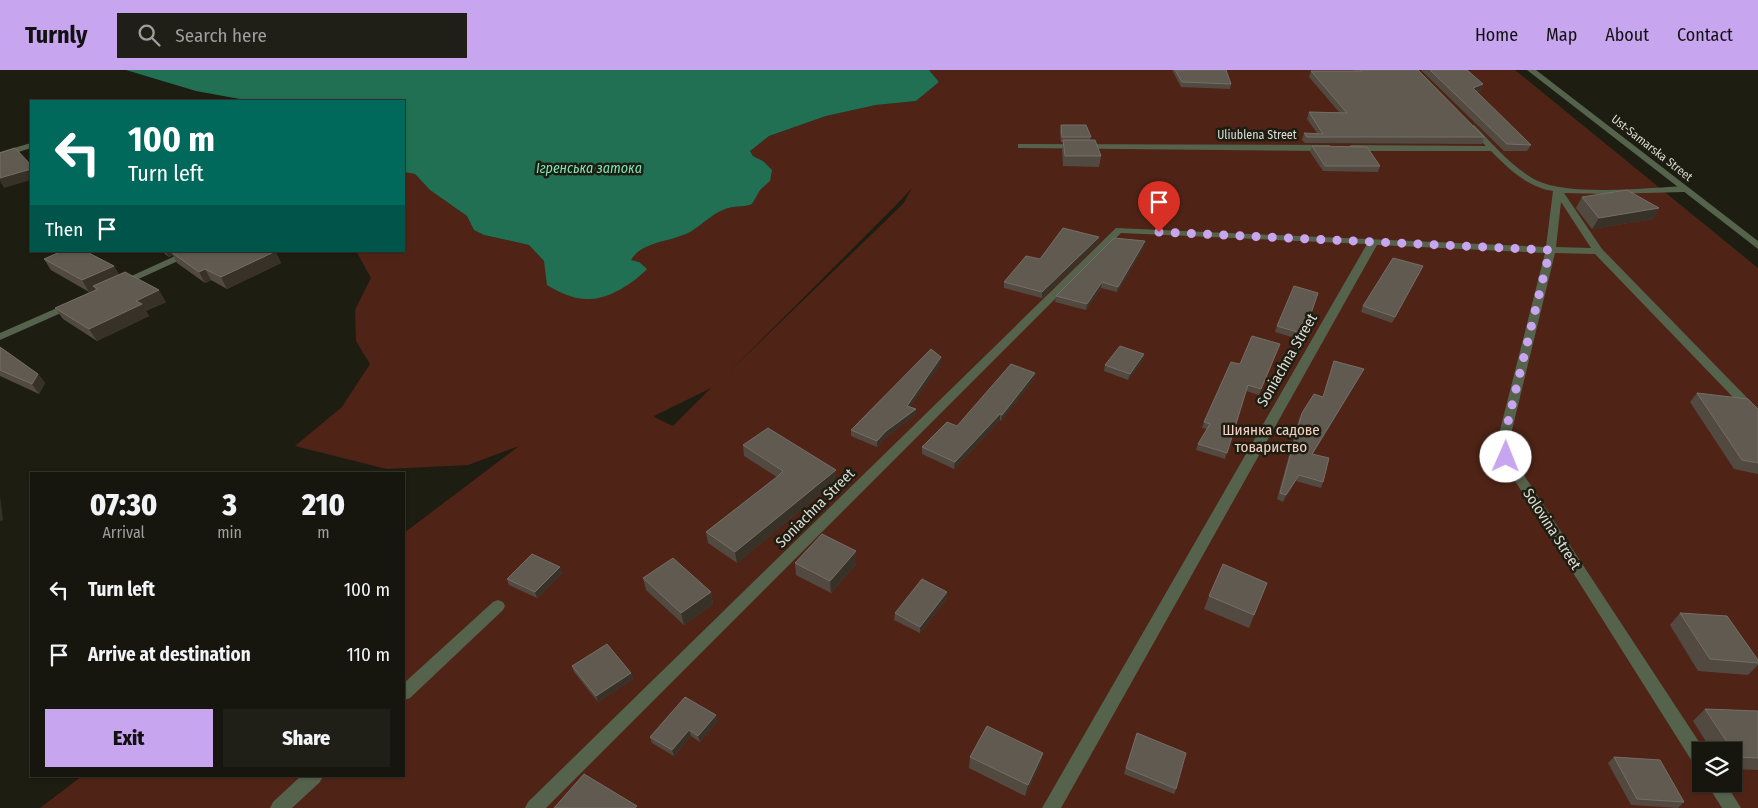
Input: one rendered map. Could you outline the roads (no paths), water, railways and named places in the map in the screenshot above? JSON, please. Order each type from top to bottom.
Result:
[{"type":"street","name":"Ust-Samarska Street","points":[[1531,70],[1758,246]]},
{"type":"street","points":[[1467,122],[1492,149],[1535,183],[1558,190],[1684,189]]},
{"type":"street","points":[[0,155],[30,145]]},
{"type":"street","name":"Uliublena Street","points":[[1021,146],[1336,148]]},
{"type":"street","points":[[1345,148],[1492,149]]},
{"type":"street","points":[[1558,190],[1598,251],[1758,416]]},
{"type":"street","name":"Solovina Street","points":[[1558,190],[1550,250],[1506,430],[1506,457],[1692,746]]},
{"type":"street","name":"Soniachna Street","points":[[534,808],[1120,230],[1374,241],[1051,808]]},
{"type":"street","points":[[1374,241],[1598,251]]},
{"type":"street","points":[[106,290],[193,252]]},
{"type":"street","points":[[0,337],[80,302]]},
{"type":"street","points":[[405,692],[498,606]]},
{"type":"street","points":[[279,808],[313,777]]},
{"type":"street","points":[[1721,792],[1732,808]]},
{"type":"water","name":"Ігренська затока","points":[[126,70],[929,70],[939,82],[916,101],[876,105],[826,116],[769,136],[750,151],[753,156],[763,161],[772,170],[770,181],[760,190],[752,204],[721,211],[690,232],[642,249],[631,260],[639,262],[647,269],[642,274],[613,293],[597,298],[584,299],[557,291],[547,285],[544,261],[529,245],[484,235],[474,230],[467,216],[430,190],[415,174],[405,172],[405,100],[246,100],[196,91]]},
{"type":"park label","name":"Шиянка садове товариство","points":[[1271,438]]}]
